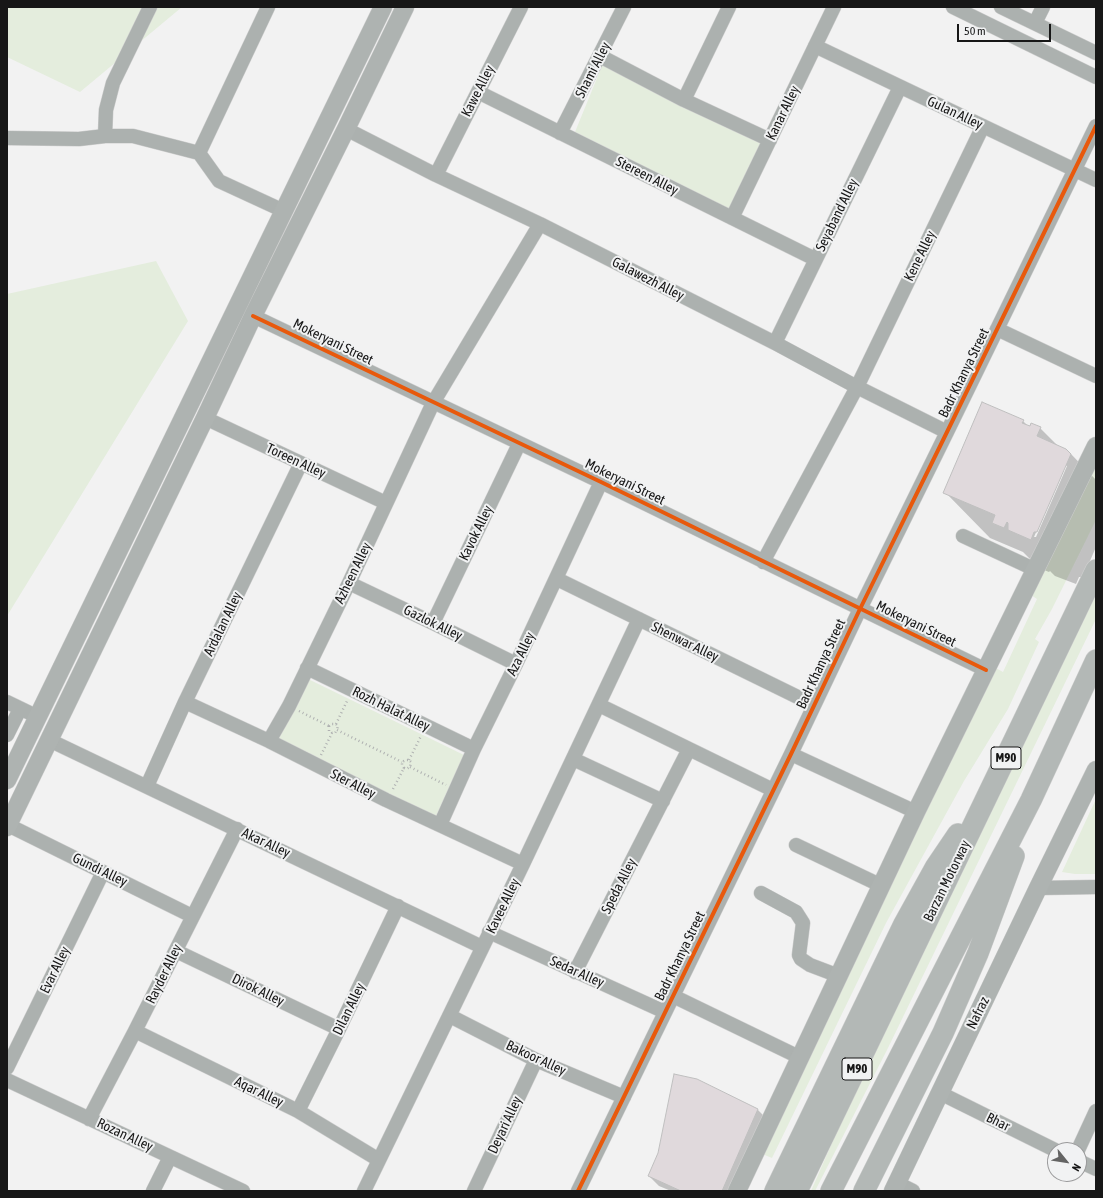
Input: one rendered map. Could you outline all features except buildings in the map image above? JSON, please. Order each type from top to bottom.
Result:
[{"type":"highway","name":"Barzan Motorway","points":[[797,1191],[1096,570]]},
{"type":"highway","name":"M90","points":[[830,1191],[1092,680],[1096,660]]},
{"type":"highway","points":[[775,1191],[891,949],[916,902],[935,868],[996,779]]},
{"type":"highway","points":[[864,1191],[944,1033],[975,960],[1010,869],[1031,800]]},
{"type":"main road","points":[[7,780],[12,756],[38,717],[383,7]]},
{"type":"main road","points":[[8,826],[253,316],[405,7]]},
{"type":"main road","points":[[737,1191],[916,812],[1096,446]]},
{"type":"main road","name":"Nafraz","points":[[895,1187],[1038,888],[1094,779]]},
{"type":"street","points":[[105,136],[106,110],[113,83],[150,7]]},
{"type":"street","points":[[199,153],[268,7]]},
{"type":"street","name":"Kawe Alley","points":[[436,175],[521,7]]},
{"type":"street","name":"Shami Alley","points":[[560,132],[624,7]]},
{"type":"street","points":[[684,100],[729,7]]},
{"type":"street","name":"Kanar Alley","points":[[732,218],[834,7]]},
{"type":"street","points":[[953,7],[1096,77]]},
{"type":"street","points":[[1001,7],[1096,53]]},
{"type":"street","points":[[1035,24],[1043,7]]},
{"type":"street","name":"Gulan Alley","points":[[815,46],[1096,180]]},
{"type":"street","points":[[600,56],[684,100],[770,140]]},
{"type":"street","name":"Seyaband Alley","points":[[775,343],[900,87]]},
{"type":"street","name":"Stereen Alley","points":[[478,92],[815,260]]},
{"type":"street","name":"Kene Alley","points":[[763,562],[857,387],[983,126]]},
{"type":"street","name":"Badr Khanya Street","points":[[578,1191],[1096,126]]},
{"type":"street","name":"Galawezh Alley","points":[[346,129],[436,175],[540,224],[947,432]]},
{"type":"street","points":[[7,138],[79,139],[105,136],[133,136],[199,153],[219,181],[284,211]]},
{"type":"street","name":"Azheen Alley","points":[[269,741],[289,706],[349,583],[433,403],[540,224]]},
{"type":"street","name":"Mokeryani Street","points":[[253,316],[600,482],[986,670]]},
{"type":"street","points":[[998,329],[1096,376]]},
{"type":"street","name":"Toreen Alley","points":[[205,418],[386,503]]},
{"type":"street","name":"Kavok Alley","points":[[433,622],[519,444]]},
{"type":"street","name":"Ardalan Alley","points":[[147,786],[185,702],[301,463]]},
{"type":"street","name":"Aza Alley","points":[[440,825],[474,749],[557,579],[600,482]]},
{"type":"street","points":[[963,536],[1036,570]]},
{"type":"street","name":"Shenwar Alley","points":[[557,579],[814,705]]},
{"type":"street","name":"Gazlok Alley","points":[[349,583],[433,622],[516,664]]},
{"type":"street","name":"Kavee Alley","points":[[364,1191],[450,1016],[640,619]]},
{"type":"street","name":"Rozh Halat Alley","points":[[307,668],[474,749]]},
{"type":"street","points":[[7,702],[38,717]]},
{"type":"street","name":"Ster Alley","points":[[185,702],[269,741],[386,800],[523,864]]},
{"type":"street","points":[[598,705],[773,790]]},
{"type":"street","points":[[7,735],[20,709]]},
{"type":"street","name":"Akar Alley","points":[[49,740],[482,947]]},
{"type":"street","name":"Speda Alley","points":[[575,972],[689,749]]},
{"type":"street","points":[[791,754],[916,812]]},
{"type":"street","points":[[573,760],[663,801]]},
{"type":"street","name":"Gundi Alley","points":[[8,826],[192,916]]},
{"type":"street","name":"Rayder Alley","points":[[89,1118],[176,951],[236,829]]},
{"type":"street","points":[[796,845],[882,886]]},
{"type":"street","name":"Evar Alley","points":[[7,1068],[103,872]]},
{"type":"street","points":[[1038,888],[1096,887]]},
{"type":"street","points":[[761,893],[796,912],[803,923],[799,955],[801,959],[810,965],[839,976]]},
{"type":"street","name":"Dilan Alley","points":[[298,1111],[340,1029],[398,906]]},
{"type":"street","name":"Sedar Alley","points":[[489,932],[665,1012]]},
{"type":"street","name":"Dirok Alley","points":[[176,951],[340,1029]]},
{"type":"street","points":[[673,996],[801,1058]]},
{"type":"street","name":"Bakoor Alley","points":[[450,1016],[536,1060],[624,1097]]},
{"type":"street","name":"Aqar Alley","points":[[135,1031],[298,1111],[379,1160]]},
{"type":"street","name":"Deyari Alley","points":[[474,1191],[536,1060]]},
{"type":"street","name":"Rozan Alley","points":[[7,1080],[243,1191]]},
{"type":"street","name":"Bhar","points":[[940,1093],[1047,1146]]},
{"type":"street","points":[[1082,1142],[1096,1111]]},
{"type":"street","points":[[153,1191],[170,1157]]},
{"type":"street","points":[[895,1187],[913,1191]]},
{"type":"path","points":[[337,730],[338,726],[336,724],[353,690]]},
{"type":"path","points":[[289,706],[329,726],[329,730],[332,732]]},
{"type":"path","points":[[329,726],[331,724],[336,724]]},
{"type":"path","points":[[410,767],[411,762],[409,760],[426,726]]},
{"type":"path","points":[[319,760],[332,732],[335,733],[337,730]]},
{"type":"path","points":[[337,730],[402,762],[409,760]]},
{"type":"path","points":[[386,800],[404,768],[402,762]]},
{"type":"path","points":[[404,768],[406,769],[410,767],[446,785]]},
{"type":"green space","points":[[7,7],[182,7],[80,92],[7,57]]},
{"type":"green space","points":[[604,61],[765,142],[732,211],[575,132]]},
{"type":"green space","points":[[156,261],[188,321],[7,616],[7,294]]},
{"type":"green space","points":[[1096,457],[1096,520],[1052,609],[1035,639],[1039,642],[1008,709],[964,781],[886,923],[772,1158],[760,1153],[994,667],[1003,672],[1037,599],[1028,593]]},
{"type":"green space","points":[[1096,595],[1096,619],[887,1050],[815,1191],[811,1191],[842,1120],[1025,736]]},
{"type":"green space","points":[[306,678],[464,755],[436,816],[275,741]]},
{"type":"green space","points":[[1096,799],[1096,874],[1075,874],[1062,872]]},
{"type":"cycle path","points":[[578,1191],[1096,126]]},
{"type":"cycle path","points":[[253,316],[601,482],[986,670]]}]
